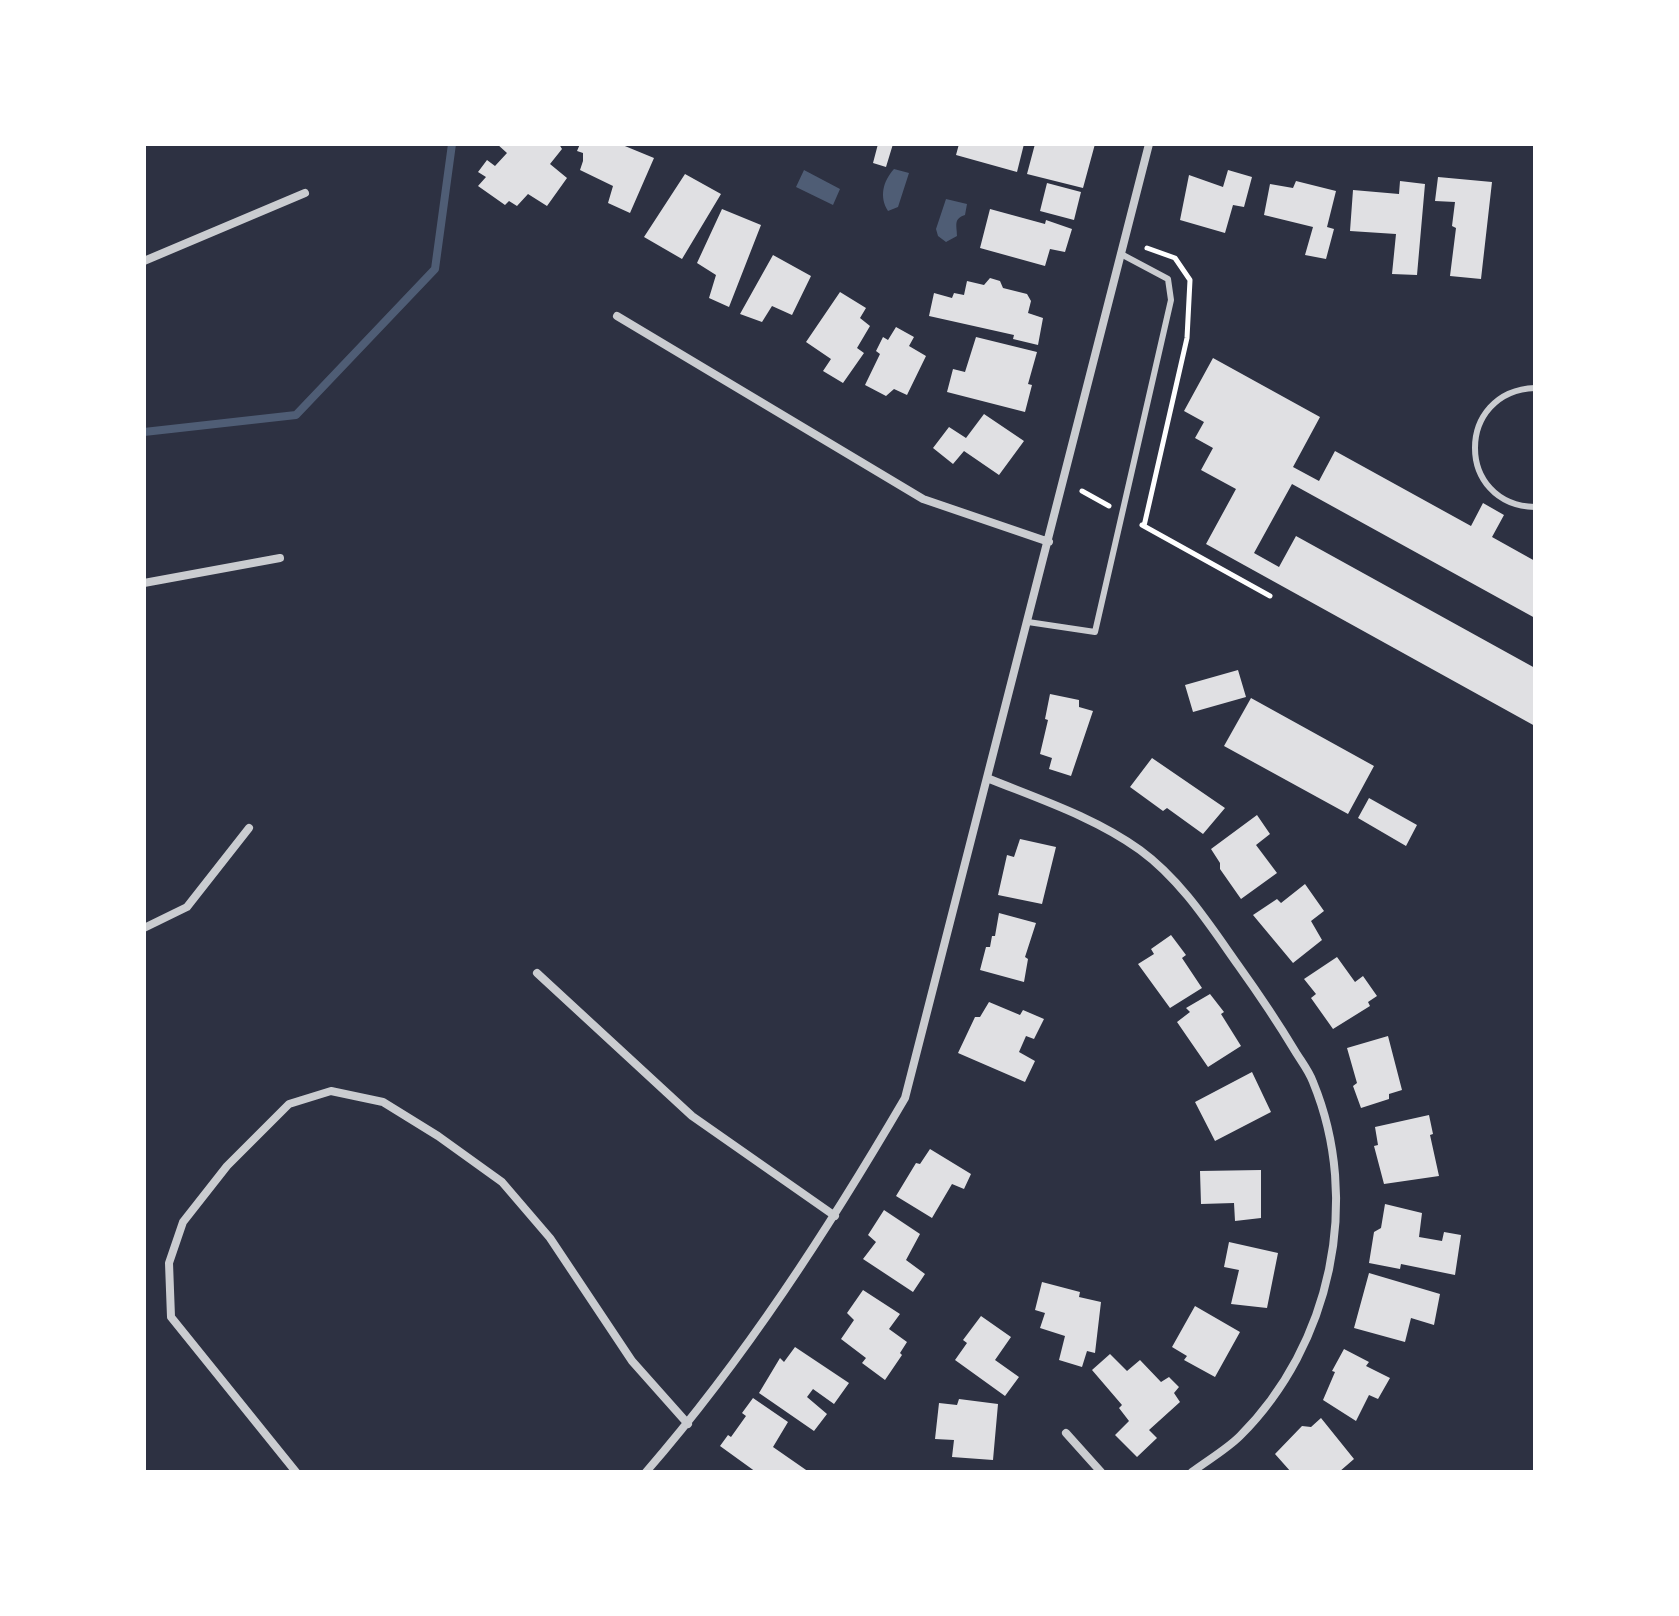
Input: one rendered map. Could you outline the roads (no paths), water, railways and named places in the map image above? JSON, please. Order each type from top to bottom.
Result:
[{"type":"street","points":[[646,1472],[688,1424],[835,1216],[905,1098],[1149,144]]},
{"type":"street","points":[[144,261],[305,193]]},
{"type":"street","points":[[617,316],[923,499],[1049,542]]},
{"type":"street","points":[[144,583],[280,558]]},
{"type":"street","points":[[987,778],[1093,822],[1141,851],[1183,890],[1268,1006],[1313,1080],[1330,1135],[1337,1201],[1329,1275],[1316,1319],[1298,1359],[1266,1406],[1239,1437],[1192,1472]]},
{"type":"street","points":[[144,928],[187,907],[249,828]]},
{"type":"street","points":[[537,973],[692,1116],[835,1216]]},
{"type":"street","points":[[296,1472],[171,1317],[169,1263],[183,1222],[227,1166],[289,1104],[331,1091],[383,1102],[438,1136],[502,1182],[550,1238],[632,1361],[688,1424]]},
{"type":"street","points":[[1066,1433],[1101,1472]]},
{"type":"lane","points":[[1028,622],[1095,632],[1171,300],[1168,279],[1121,254]]},
{"type":"lane","points":[[1535,388],[1508,394],[1493,404],[1481,419],[1475,436],[1474,456],[1480,473],[1491,489],[1506,500],[1535,507]]},
{"type":"water","points":[[894,169],[909,173],[898,207],[888,211],[884,189]]},
{"type":"water","points":[[804,170],[840,189],[833,205],[796,187]]},
{"type":"water","points":[[946,199],[967,204],[965,215],[957,221],[957,236],[946,242],[938,236],[936,229]]},
{"type":"waterway","points":[[144,432],[296,415],[435,269],[452,144]]}]
